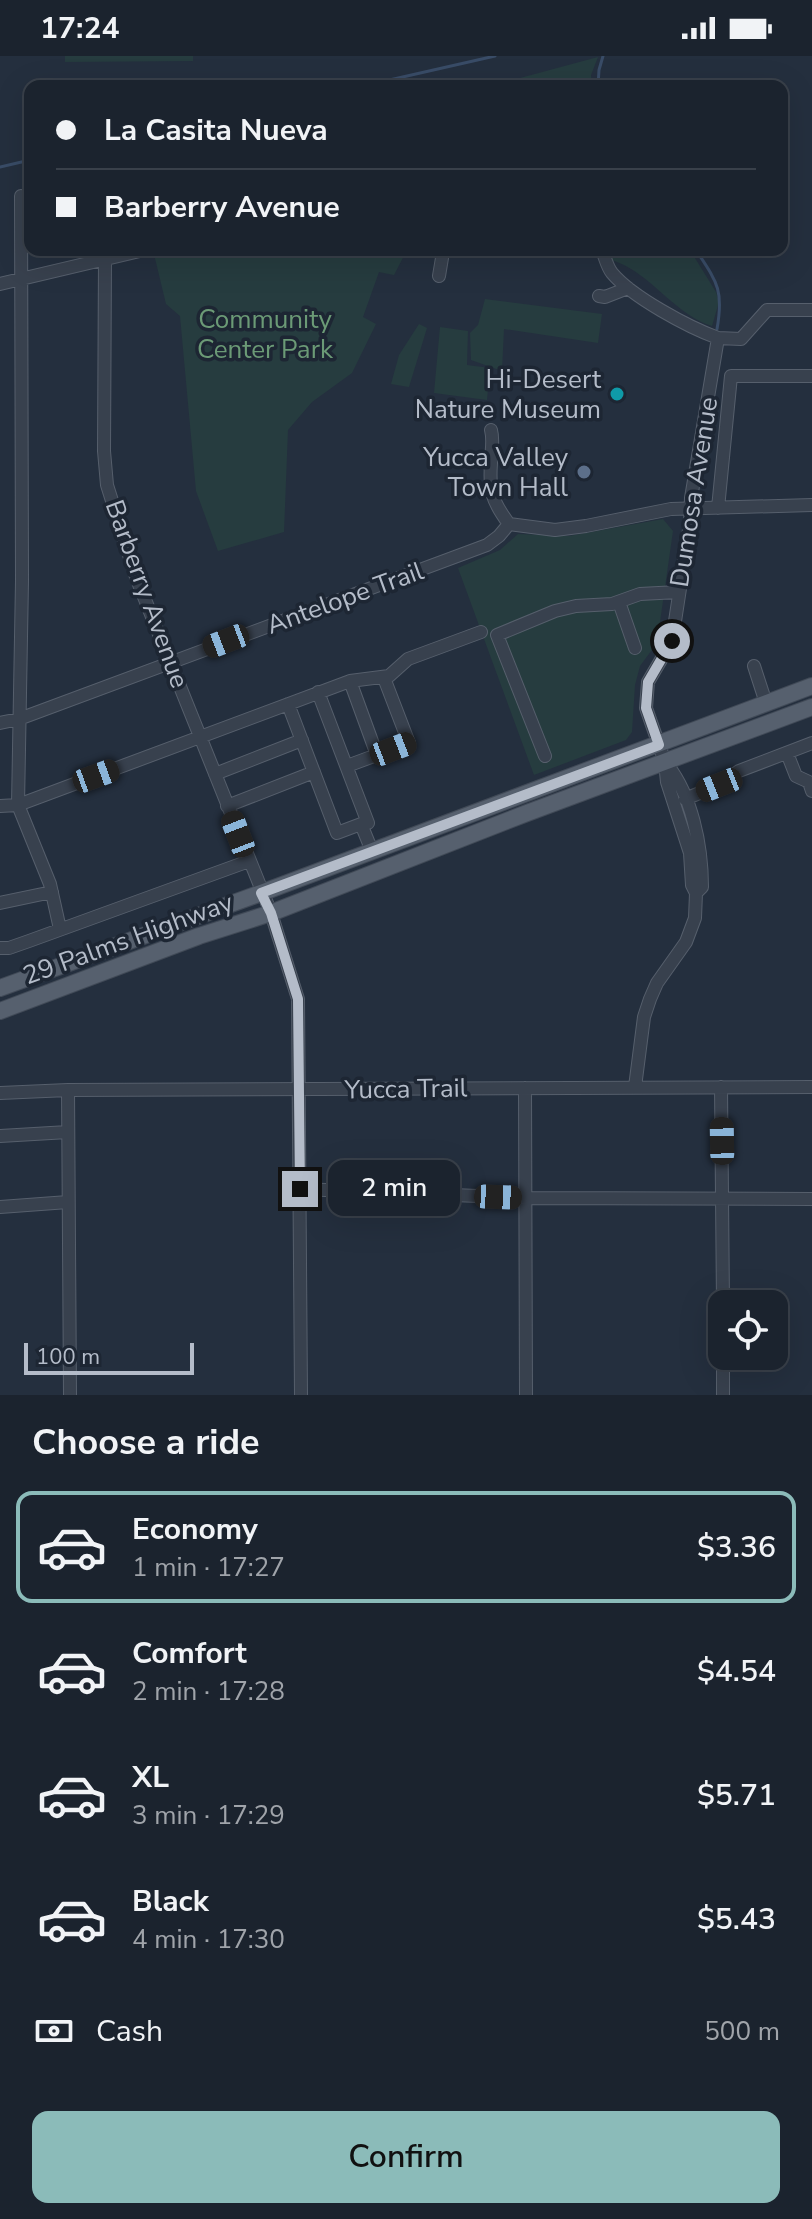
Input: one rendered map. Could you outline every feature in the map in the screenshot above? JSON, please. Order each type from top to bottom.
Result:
[{"type":"main road","name":"29 Palms Highway","points":[[0,988],[812,686]]},
{"type":"main road","name":"29 Palms Highway","points":[[0,1011],[199,936],[271,913],[812,707]]},
{"type":"street","points":[[21,196],[22,551],[18,805],[52,892],[60,929]]},
{"type":"street","points":[[0,284],[118,256]]},
{"type":"street","points":[[439,276],[442,256]]},
{"type":"street","points":[[604,256],[611,273],[628,288],[698,330],[718,338],[741,339],[767,310],[812,310]]},
{"type":"street","name":"Barberry Avenue","points":[[105,259],[104,451],[107,485],[136,577],[271,913],[298,999],[300,1090]]},
{"type":"street","points":[[599,296],[605,297],[628,288]]},
{"type":"street","name":"Dumosa Avenue","points":[[635,1087],[647,1008],[657,983],[686,942],[695,918],[696,893],[692,885],[690,853],[667,782],[665,762],[646,708],[648,682],[672,641],[718,338]]},
{"type":"street","points":[[718,508],[731,376],[812,376]]},
{"type":"street","points":[[491,430],[494,439],[489,484],[491,497],[509,524],[555,530],[646,512],[812,505]]},
{"type":"street","name":"Antelope Trail","points":[[0,723],[19,719],[487,545],[509,524]]},
{"type":"street","points":[[545,756],[497,635],[555,611],[619,602],[640,594],[678,592]]},
{"type":"street","points":[[619,602],[635,648]]},
{"type":"street","points":[[0,806],[18,805],[350,681],[384,678],[408,659],[481,632]]},
{"type":"street","points":[[754,666],[766,703]]},
{"type":"street","points":[[347,766],[409,743],[384,678]]},
{"type":"street","points":[[350,681],[377,755]]},
{"type":"street","points":[[288,704],[337,833],[368,823],[318,692]]},
{"type":"street","points":[[215,774],[302,740]]},
{"type":"street","points":[[685,799],[719,785],[739,771],[812,743]]},
{"type":"street","points":[[787,753],[796,776],[809,782],[812,791]]},
{"type":"street","name":"Dumosa Avenue","points":[[665,762],[678,777],[694,825],[702,868],[702,887],[696,893]]},
{"type":"street","points":[[227,806],[314,772]]},
{"type":"street","points":[[361,824],[372,851]]},
{"type":"street","points":[[0,948],[9,948],[249,861]]},
{"type":"street","points":[[0,903],[52,892]]},
{"type":"street","points":[[721,1087],[723,1290]]},
{"type":"street","name":"Yucca Trail","points":[[0,1093],[68,1090],[812,1087]]},
{"type":"street","points":[[525,1088],[526,1395]]},
{"type":"street","points":[[68,1090],[70,1395]]},
{"type":"street","points":[[300,1090],[301,1395]]},
{"type":"street","points":[[0,1136],[68,1132]]},
{"type":"street","points":[[300,1189],[526,1198],[812,1199]]},
{"type":"street","points":[[0,1207],[68,1202]]},
{"type":"street","points":[[723,1370],[723,1395]]},
{"type":"green space","points":[[65,56],[193,56],[193,61],[65,62]]},
{"type":"green space","points":[[598,57],[591,80],[512,80]]},
{"type":"green space","name":"Community Center Park","points":[[154,256],[404,256],[394,275],[379,272],[363,317],[376,324],[352,373],[312,402],[288,430],[284,532],[218,551],[196,491],[180,316],[166,304]]},
{"type":"green space","points":[[597,256],[694,256],[719,302],[712,326],[688,314],[636,272]]},
{"type":"green space","points":[[485,299],[602,314],[598,343],[504,329],[502,371],[471,360],[470,333],[478,325]]},
{"type":"green space","points":[[419,324],[427,328],[409,387],[391,384],[399,355]]},
{"type":"green space","points":[[440,327],[468,331],[467,365],[490,368],[487,400],[434,393]]},
{"type":"green space","points":[[663,519],[673,531],[657,643],[640,666],[635,685],[632,732],[626,740],[534,775],[458,568],[500,550],[518,534],[569,536]]},
{"type":"waterway","points":[[389,80],[495,56]]},
{"type":"waterway","points":[[598,80],[603,56]]},
{"type":"waterway","points":[[0,167],[24,161]]},
{"type":"waterway","points":[[700,256],[719,295],[717,329]]},
{"type":"place","name":"Hi-Desert Nature Museum","points":[[617,394]]},
{"type":"place","name":"Yucca Valley Town Hall","points":[[584,472]]},
{"type":"route","points":[[300,1189],[298,999],[271,913],[261,893],[659,745],[646,708],[648,682],[672,641]]}]
